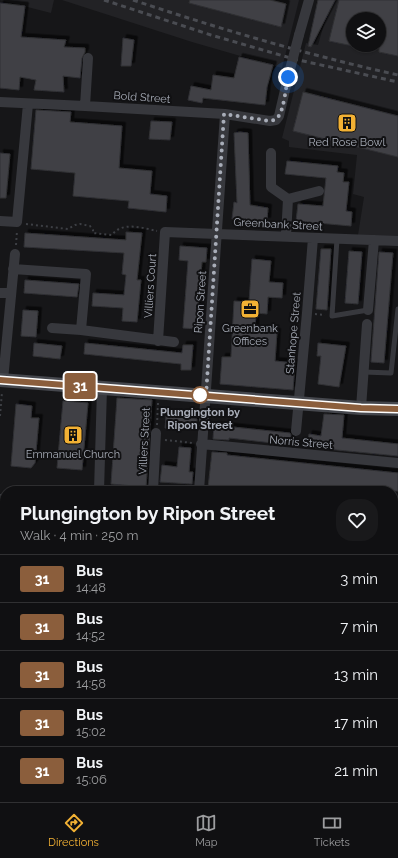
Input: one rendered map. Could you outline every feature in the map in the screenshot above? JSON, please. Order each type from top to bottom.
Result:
[{"type":"street","name":"Bold Street","points":[[0,102],[224,114],[270,121],[276,120],[280,116],[288,77],[308,0]]},
{"type":"street","points":[[85,106],[88,58]]},
{"type":"street","points":[[0,221],[17,222],[28,104]]},
{"type":"street","name":"Ripon Street","points":[[199,486],[224,114]]},
{"type":"street","points":[[271,152],[271,187],[288,199],[319,191]]},
{"type":"street","points":[[286,236],[288,199]]},
{"type":"street","name":"Greenbank Street","points":[[165,232],[398,242]]},
{"type":"street","name":"Villiers Court","points":[[158,341],[165,232]]},
{"type":"street","name":"Stanhope Street","points":[[296,431],[313,238]]},
{"type":"street","points":[[368,310],[374,240]]},
{"type":"street","points":[[14,254],[1,380],[361,408],[398,409]]},
{"type":"street","points":[[13,269],[86,274],[81,330]]},
{"type":"street","points":[[0,293],[11,294]]},
{"type":"street","points":[[361,408],[367,324]]},
{"type":"street","points":[[52,328],[81,330],[174,342]]},
{"type":"street","points":[[99,486],[102,388]]},
{"type":"street","name":"Villiers Street","points":[[153,486],[156,436]]},
{"type":"street","name":"Norris Street","points":[[202,444],[398,463]]},
{"type":"lane","points":[[337,239],[332,316],[368,310]]},
{"type":"lane","points":[[364,372],[391,373],[398,309]]},
{"type":"path","points":[[14,254],[17,222],[68,229],[80,224],[90,226],[93,233],[112,234],[122,227],[165,232]]},
{"type":"path","points":[[307,313],[332,316]]},
{"type":"path","points":[[0,416],[1,380]]},
{"type":"path","name":"Villiers Street","points":[[156,436],[159,392]]},
{"type":"path","points":[[156,436],[202,444]]},
{"type":"shaded area","points":[[0,0],[54,0],[51,13]]},
{"type":"shaded area","points":[[62,0],[299,0],[282,68],[192,42]]},
{"type":"shaded area","points":[[331,0],[398,0],[398,238],[358,235],[364,197],[353,194],[357,155],[289,147],[289,141],[282,138],[306,43],[318,45]]},
{"type":"building","points":[[190,0],[270,0],[286,4],[281,27],[189,3]]},
{"type":"building","points":[[318,0],[335,0],[311,47],[308,46]]},
{"type":"building","points":[[339,0],[398,0],[398,56],[379,52],[386,52],[386,12],[346,12],[346,45],[329,41]]},
{"type":"building","points":[[0,3],[25,6],[21,37],[66,40],[64,47],[85,48],[82,58],[80,78],[63,76],[64,92],[34,90],[36,80],[20,77],[19,90],[0,88]]},
{"type":"building","points":[[123,38],[134,40],[131,66],[121,66]]},
{"type":"building","points":[[239,57],[273,65],[267,87],[265,105],[203,98],[202,103],[188,100],[191,86],[211,90],[213,75],[234,78]]},
{"type":"building","name":"Red Rose Bowl","points":[[303,92],[398,116],[398,157],[293,131]]},
{"type":"building","points":[[36,110],[71,112],[70,122],[122,126],[119,168],[152,171],[150,194],[167,196],[166,212],[128,208],[129,201],[73,196],[75,173],[31,169]]},
{"type":"building","points":[[151,121],[172,122],[170,140],[149,139]]},
{"type":"building","points":[[234,133],[248,133],[250,205],[268,208],[267,221],[232,219],[234,202],[237,203]]},
{"type":"building","points":[[0,153],[10,154],[6,198],[0,198]]},
{"type":"building","points":[[287,161],[338,166],[337,172],[344,173],[343,182],[349,182],[346,211],[352,212],[351,226],[296,221],[298,204],[323,206],[326,178],[285,174]]},
{"type":"building","points":[[126,232],[142,233],[137,280],[141,280],[137,322],[122,321],[123,308],[92,306],[93,293],[124,295],[126,275],[122,274],[124,253],[24,247],[25,233],[126,240]]},
{"type":"building","points":[[180,246],[207,248],[206,262],[202,262],[196,329],[183,328],[188,261],[179,260]]},
{"type":"building","points":[[321,249],[331,249],[327,310],[316,309]]},
{"type":"building","points":[[349,251],[362,252],[358,304],[345,303]]},
{"type":"building","points":[[379,252],[393,253],[384,363],[371,362]]},
{"type":"building","points":[[252,259],[271,261],[269,282],[283,283],[282,298],[268,297],[267,314],[256,313],[255,331],[277,332],[275,361],[295,363],[293,390],[220,384],[222,357],[231,357],[234,301],[249,302]]},
{"type":"building","points":[[25,280],[79,284],[77,297],[24,293]]},
{"type":"building","points":[[23,310],[38,311],[36,337],[21,336]]},
{"type":"building","points":[[34,343],[62,346],[60,359],[33,356]]},
{"type":"building","points":[[85,343],[182,353],[183,345],[193,345],[191,370],[181,370],[181,364],[84,354]]},
{"type":"building","points":[[318,343],[346,346],[339,387],[318,384],[321,356],[317,356]]},
{"type":"building","points":[[117,398],[152,400],[146,486],[111,484]]},
{"type":"building","name":"Emmanuel Church","points":[[63,401],[88,403],[82,470],[57,468]]},
{"type":"building","points":[[16,404],[32,406],[31,418],[39,418],[35,463],[31,468],[11,466]]},
{"type":"building","points":[[324,414],[344,415],[342,438],[398,444],[398,456],[307,447],[309,434],[321,436]]},
{"type":"building","points":[[166,416],[197,419],[196,430],[165,428]]},
{"type":"building","points":[[214,425],[290,433],[290,445],[229,438],[229,440],[213,439]]},
{"type":"building","points":[[179,447],[191,448],[189,472],[193,472],[192,484],[160,482],[162,465],[177,467]]},
{"type":"building","points":[[212,452],[227,453],[227,455],[398,473],[398,486],[208,486]]},
{"type":"railway","points":[[104,0],[211,35],[294,59],[398,82]]},
{"type":"railway","points":[[133,0],[264,41],[398,75]]},
{"type":"bus line","name":"31","points":[[0,380],[361,408],[398,409]]},
{"type":"place","name":"Red Rose Bowl","points":[[347,123]]},
{"type":"place","name":"Greenbank Offices","points":[[250,309]]},
{"type":"place","name":"Plungington by Ripon Street","points":[[200,395]]},
{"type":"place","name":"Emmanuel Church","points":[[73,435]]},
{"type":"route","points":[[200,395],[206,396],[224,114],[270,121],[276,120],[280,116],[282,109],[288,77]]}]
